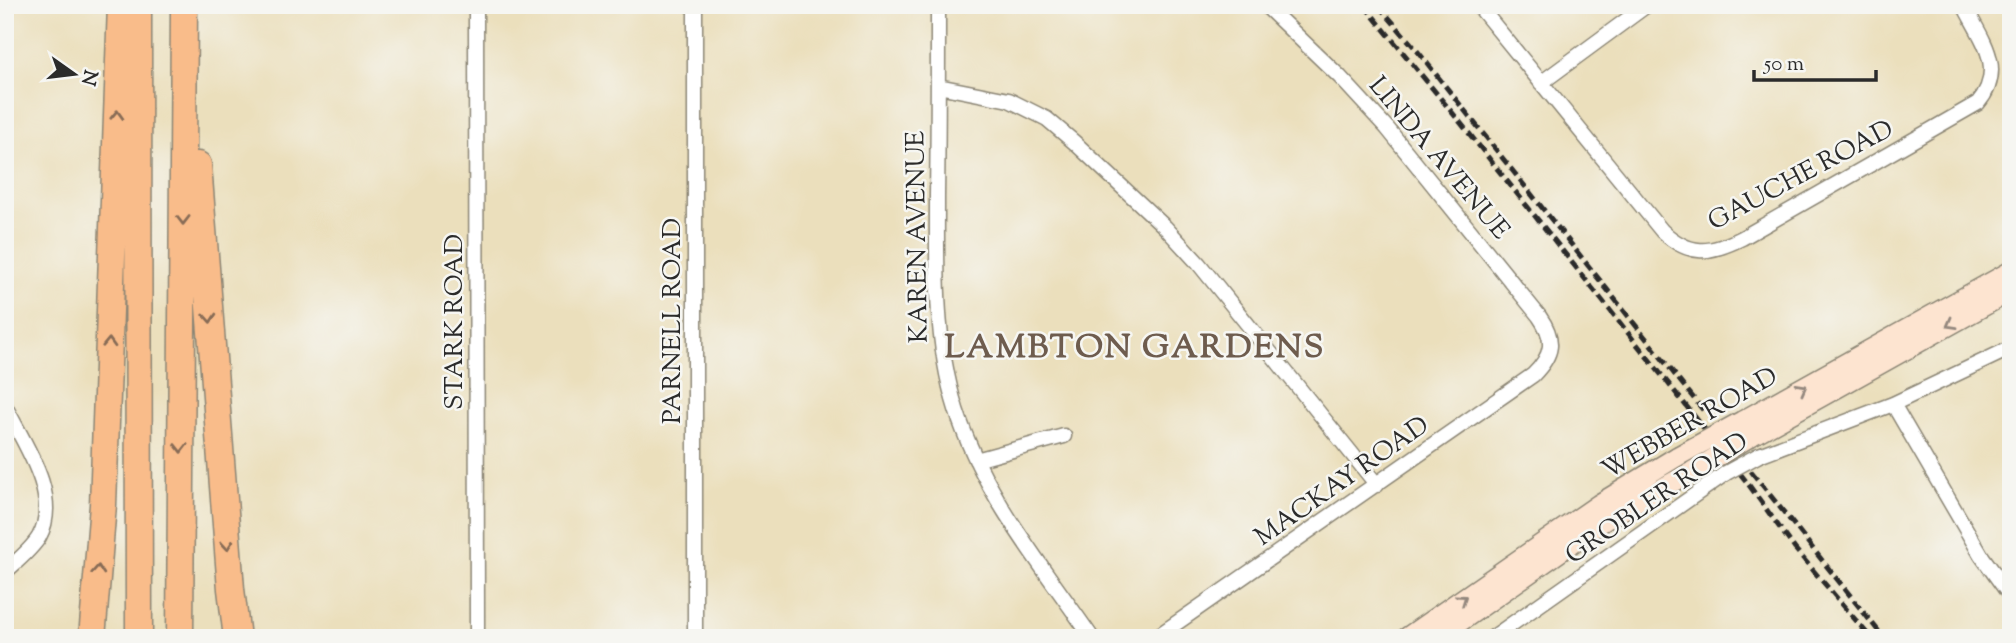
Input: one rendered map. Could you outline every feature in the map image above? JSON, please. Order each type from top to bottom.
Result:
[{"type":"highway","points":[[92,638],[103,505],[121,5]]},
{"type":"highway","points":[[138,5],[139,638]]},
{"type":"highway","points":[[180,638],[184,5]]},
{"type":"highway","points":[[184,80],[196,145],[200,187],[237,638]]},
{"type":"main road","name":"WEBBER ROAD","points":[[1437,638],[1608,518],[1693,471],[1746,428],[2011,271]]},
{"type":"main road","name":"WEBBER ROAD","points":[[1406,638],[1599,503],[1678,456],[1746,428],[2011,291]]},
{"type":"street","name":"STARK ROAD","points":[[476,5],[477,638]]},
{"type":"street","name":"PARNELL ROAD","points":[[695,5],[695,638]]},
{"type":"street","name":"KAREN AVENUE","points":[[938,5],[937,275],[940,331],[949,386],[960,421],[993,494],[1019,536],[1092,638]]},
{"type":"street","name":"LINDA AVENUE","points":[[1265,5],[1387,128],[1522,294],[1548,330],[1548,356]]},
{"type":"street","name":"GAUCHE ROAD","points":[[1478,5],[1662,232],[1683,246],[1703,251],[1726,246],[1742,238],[1978,103],[1992,81],[1992,63],[1964,5]]},
{"type":"street","points":[[1541,83],[1647,5]]},
{"type":"street","points":[[938,86],[1009,100],[1047,120],[1074,142],[1165,227],[1199,264],[1377,485]]},
{"type":"street","name":"GROBLER ROAD","points":[[1492,638],[1726,473],[1759,455],[1893,404],[2011,348]]},
{"type":"street","name":"MACKAY ROAD","points":[[1155,638],[1533,375],[1548,356]]},
{"type":"street","points":[[1893,404],[1981,555],[2011,597]]},
{"type":"street","points":[[5,406],[40,475],[47,496],[46,517],[39,537],[5,572]]},
{"type":"street","points":[[976,460],[1064,436]]},
{"type":"railway","points":[[1364,5],[1746,481],[1795,549],[1871,638]]},
{"type":"railway","points":[[1378,5],[1703,410]]},
{"type":"railway","points":[[1751,471],[1884,638]]},
{"type":"district","name":"LAMBTON GARDENS","points":[[1135,345]]}]
